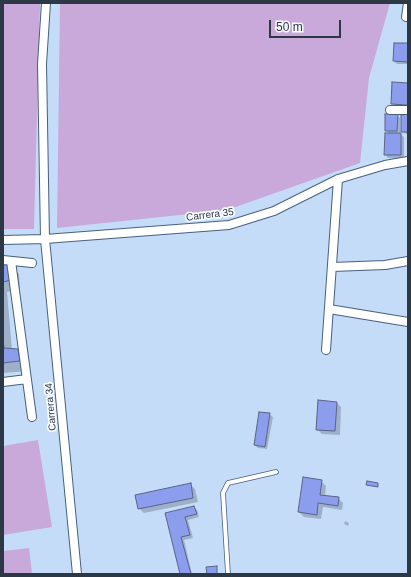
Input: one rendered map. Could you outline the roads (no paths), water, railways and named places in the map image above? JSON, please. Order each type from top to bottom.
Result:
[{"type":"street","name":"Carrera 34","points":[[46,3],[42,64],[45,239],[77,574]]},
{"type":"street","points":[[407,17],[408,3]]},
{"type":"street","points":[[390,110],[408,110]]},
{"type":"street","name":"Carrera 35","points":[[3,240],[45,239],[229,225],[274,211],[338,179],[384,165],[408,161]]},
{"type":"street","points":[[408,161],[408,168]]},
{"type":"street","points":[[326,350],[338,179]]},
{"type":"street","points":[[32,263],[7,261],[32,417]]},
{"type":"street","points":[[332,267],[385,265],[408,261]]},
{"type":"street","points":[[329,309],[408,322]]},
{"type":"street","points":[[3,382],[27,379]]},
{"type":"lane","points":[[228,574],[223,493],[228,483],[276,472]]}]
